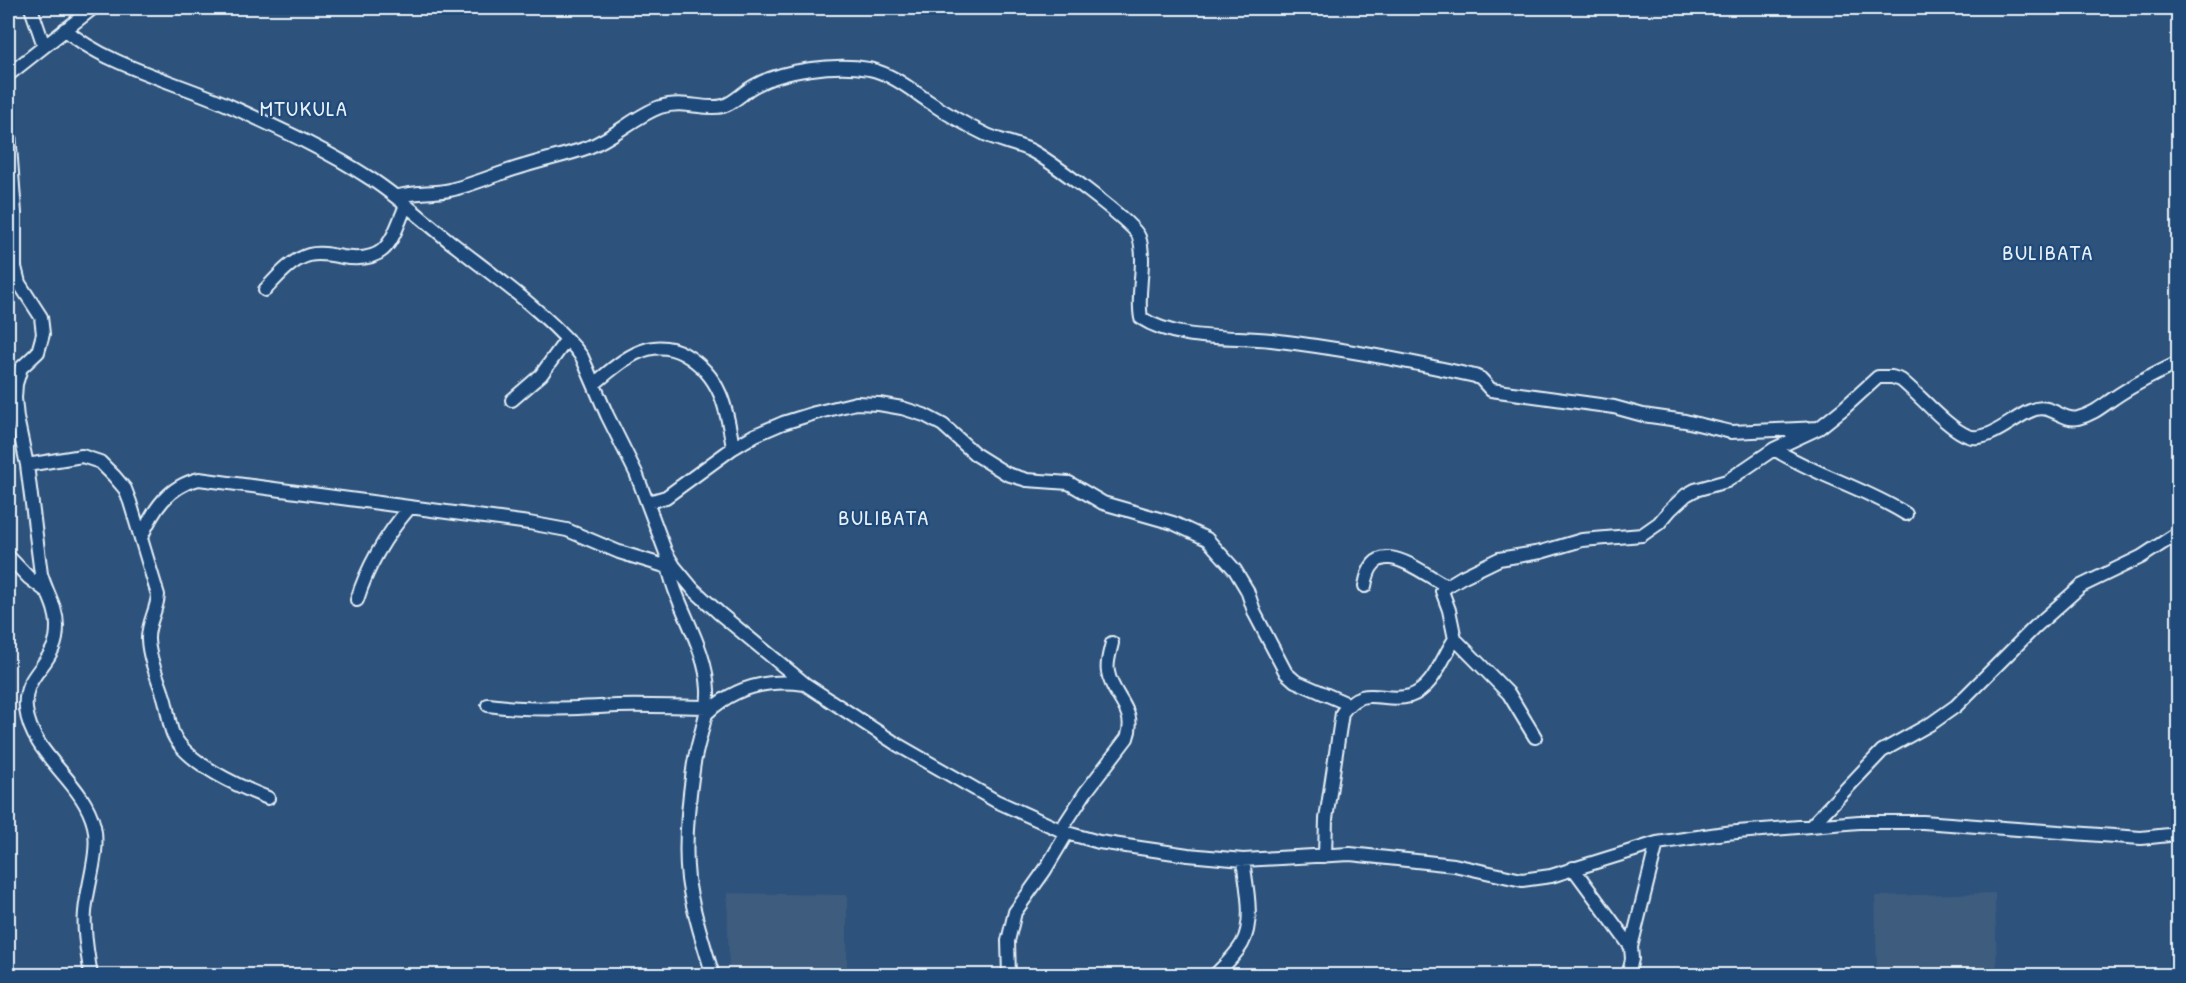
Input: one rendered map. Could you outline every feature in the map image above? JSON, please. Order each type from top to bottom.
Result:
[{"type":"street","points":[[31,8],[44,46]]},
{"type":"street","points":[[8,75],[93,8]]},
{"type":"street","points":[[65,29],[76,39],[97,51],[227,105],[349,165],[396,196],[444,238],[502,282],[567,339],[582,357],[649,502],[666,553],[673,587],[703,660],[708,690],[707,710],[693,768],[687,862],[692,901],[713,975]]},
{"type":"street","points":[[396,196],[452,189],[587,147],[660,107],[681,104],[724,106],[753,86],[786,74],[824,69],[865,68],[881,72],[903,83],[956,120],[988,135],[1032,151],[1134,228],[1140,240],[1138,306],[1141,318],[1155,328],[1181,333],[1271,340],[1375,357],[1475,376],[1491,390],[1614,407],[1721,431],[1819,428]]},
{"type":"street","points":[[8,120],[15,213],[15,267],[19,283],[41,317],[43,334],[38,352],[21,368],[11,398],[27,465],[38,555],[46,591],[54,606],[57,624],[53,650],[29,684],[26,698],[27,712],[35,736],[49,758],[74,785],[90,811],[95,829],[95,847],[84,915],[91,975]]},
{"type":"street","points":[[266,290],[283,271],[309,255],[364,258],[378,255],[386,248],[406,205]]},
{"type":"street","points":[[512,400],[541,375],[567,339]]},
{"type":"street","points":[[594,384],[641,352],[661,347],[677,351],[695,360],[711,375],[728,418],[733,448]]},
{"type":"street","points":[[1535,737],[1509,694],[1455,639],[1443,594],[1443,589],[1447,586],[1499,559],[1541,552],[1582,540],[1642,535],[1659,523],[1686,495],[1695,490],[1727,482],[1774,449],[1819,428],[1878,377],[1892,377],[1901,380],[1953,426],[1965,434],[1977,437],[1989,434],[2035,409],[2048,409],[2069,417],[2079,418],[2100,409],[2124,392],[2178,363]]},
{"type":"street","points":[[649,502],[675,492],[733,448],[783,423],[856,403],[879,404],[924,415],[943,425],[975,454],[1006,474],[1027,480],[1069,483],[1103,503],[1173,523],[1207,538],[1235,570],[1247,590],[1255,614],[1286,673],[1295,681],[1348,704]]},
{"type":"street","points":[[1774,449],[1797,463],[1867,492],[1906,514]]},
{"type":"street","points":[[27,465],[82,456],[100,462],[125,489],[158,595],[156,611],[149,628],[149,653],[165,698],[174,735],[180,744],[216,774],[237,786],[268,798]]},
{"type":"street","points":[[141,538],[153,514],[166,497],[183,483],[199,479],[486,516],[567,530],[647,562],[669,567]]},
{"type":"street","points":[[357,600],[376,553],[389,532],[410,507]]},
{"type":"street","points":[[1811,826],[1882,751],[1932,723],[1956,706],[2035,627],[2081,586],[2141,557],[2178,533]]},
{"type":"street","points":[[666,553],[683,577],[702,597],[805,684],[898,745],[966,785],[1064,831],[1099,842],[1243,860],[1350,854],[1421,860],[1522,880],[1551,876],[1657,843],[1725,833],[1811,826],[1894,821],[2141,838],[2178,834]]},
{"type":"street","points":[[8,556],[28,578],[46,591]]},
{"type":"street","points":[[1365,586],[1367,574],[1378,560],[1396,558],[1419,568],[1447,586]]},
{"type":"street","points":[[1325,856],[1326,819],[1342,713],[1354,699],[1368,695],[1410,696],[1434,677],[1446,651],[1455,639]]},
{"type":"street","points":[[1009,975],[1008,941],[1015,912],[1045,870],[1085,793],[1127,738],[1131,729],[1128,713],[1107,670],[1112,643]]},
{"type":"street","points":[[488,705],[517,709],[621,706],[707,710],[729,696],[760,684],[787,682],[805,684]]},
{"type":"street","points":[[1628,975],[1632,959],[1631,947],[1657,843]]},
{"type":"street","points":[[1214,975],[1232,957],[1245,936],[1248,915],[1243,860]]},
{"type":"street","points":[[1573,868],[1631,947]]},
{"type":"shaded area","points":[[727,893],[847,895],[847,975],[729,975]]},
{"type":"shaded area","points":[[1995,893],[1997,971],[1877,974],[1875,896]]},
{"type":"district","name":"MTUKULA","points":[[304,108]]},
{"type":"district","name":"BULIBATA","points":[[2048,252]]},
{"type":"district","name":"BULIBATA","points":[[884,517]]}]
